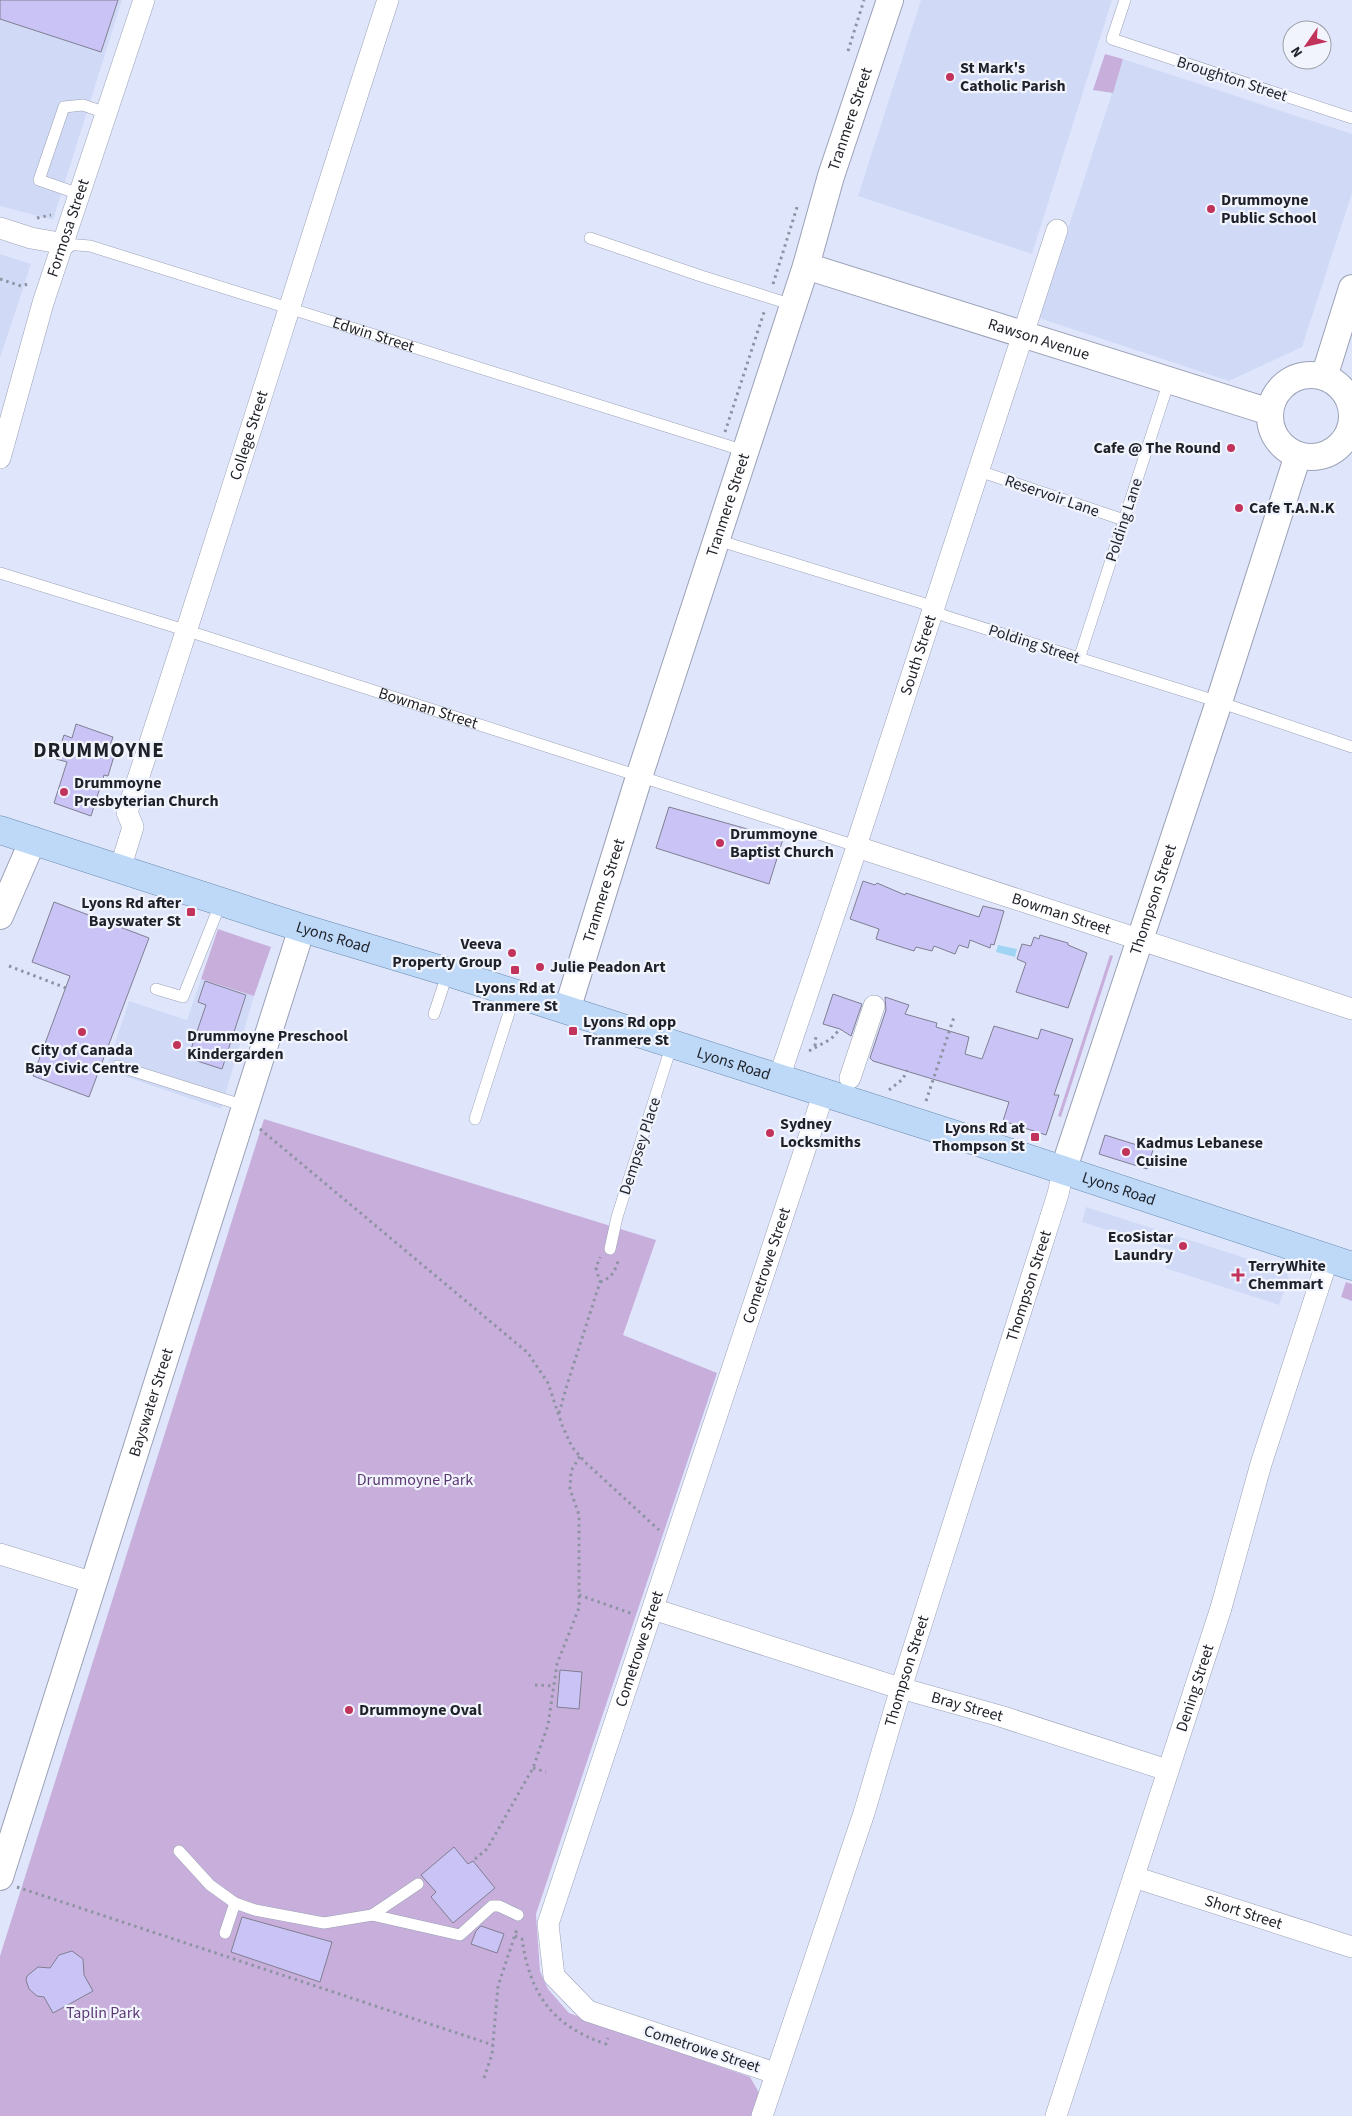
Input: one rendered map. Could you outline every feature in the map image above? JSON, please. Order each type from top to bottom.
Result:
[{"type":"main road","name":"Lyons Road","points":[[0,830],[302,928],[448,972],[824,1092],[1340,1262]]},
{"type":"street","name":"Formosa Street","points":[[0,458],[43,303],[144,0]]},
{"type":"street","name":"College Street","points":[[120,869],[133,827],[127,812],[188,631],[292,296],[388,0]]},
{"type":"street","name":"Tranmere Street","points":[[567,1010],[639,777],[806,266],[831,176],[890,0]]},
{"type":"street","name":"Edwin Street","points":[[0,228],[31,238],[64,244]]},
{"type":"street","name":"South Street","points":[[779,1078],[1057,230]]},
{"type":"street","name":"Rawson Avenue","points":[[806,266],[1270,412]]},
{"type":"street","points":[[1324,377],[1352,288]]},
{"type":"street","points":[[1306,376],[1324,377],[1336,384],[1344,393],[1350,405],[1351,431],[1343,442],[1328,453],[1310,457],[1298,455],[1286,449],[1277,439],[1271,426],[1270,412],[1273,400],[1279,390],[1288,382],[1306,376]]},
{"type":"street","name":"Thompson Street","points":[[762,2116],[864,1813],[901,1688],[1058,1194],[1063,1171],[1219,702],[1298,455]]},
{"type":"street","points":[[0,916],[33,840]]},
{"type":"street","name":"Bowman Street","points":[[856,847],[1352,1009]]},
{"type":"street","name":"Bayswater Street","points":[[5,1881],[94,1583],[252,1117],[302,928]]},
{"type":"street","points":[[850,1078],[874,1006]]},
{"type":"street","name":"Cometrowe Street","points":[[775,2073],[588,2011],[554,1976],[548,1924],[824,1092]]},
{"type":"street","name":"Dening Street","points":[[1056,2116],[1221,1608],[1261,1464],[1340,1262]]},
{"type":"street","points":[[0,1554],[94,1583]]},
{"type":"street","name":"Bray Street","points":[[651,1614],[1000,1716],[1167,1770]]},
{"type":"street","name":"Short Street","points":[[1134,1877],[1352,1947]]},
{"type":"lane","name":"Broughton Street","points":[[1124,0],[1112,39],[1352,118]]},
{"type":"lane","points":[[79,194],[39,180],[64,107],[83,105],[106,113]]},
{"type":"lane","points":[[590,238],[793,305]]},
{"type":"lane","name":"Edwin Street","points":[[64,244],[90,246],[745,451]]},
{"type":"lane","name":"Polding Lane","points":[[1079,659],[1169,381]]},
{"type":"lane","name":"Reservoir Lane","points":[[979,471],[1124,520]]},
{"type":"lane","name":"Polding Street","points":[[717,540],[922,603],[945,616],[1219,702],[1352,747]]},
{"type":"lane","name":"Bowman Street","points":[[0,573],[188,631],[856,847]]},
{"type":"lane","points":[[156,989],[183,997],[221,902]]},
{"type":"lane","points":[[434,1014],[448,972]]},
{"type":"lane","points":[[475,1119],[514,994]]},
{"type":"lane","name":"Dempsey Place","points":[[610,1249],[617,1217],[672,1044]]},
{"type":"lane","points":[[118,1066],[252,1117]]},
{"type":"lane","points":[[179,1851],[210,1885],[235,1903],[254,1910],[324,1922],[372,1915],[460,1935],[492,1906],[498,1906],[518,1919]]},
{"type":"lane","points":[[372,1915],[418,1884]]},
{"type":"lane","points":[[225,1933],[235,1903]]},
{"type":"path","name":"Tranmere Street","points":[[846,56],[864,0]]},
{"type":"path","name":"Tranmere Street","points":[[725,432],[801,195]]},
{"type":"path","points":[[38,218],[51,216],[54,210]]},
{"type":"path","points":[[0,279],[21,286],[27,285],[30,278]]},
{"type":"path","points":[[9,966],[66,988]]},
{"type":"path","points":[[926,1101],[954,1017]]},
{"type":"path","points":[[802,1055],[831,1039],[838,1030]]},
{"type":"path","points":[[889,1090],[903,1079],[907,1070]]},
{"type":"path","points":[[252,1117],[528,1353],[548,1383],[572,1447],[674,1544]]},
{"type":"path","points":[[559,1414],[600,1282],[596,1268],[601,1255],[610,1249],[619,1258],[615,1270],[609,1279],[600,1282]]},
{"type":"path","points":[[475,1859],[487,1849],[533,1768],[548,1725],[557,1664],[579,1608],[579,1515],[570,1489],[571,1471],[580,1456]]},
{"type":"path","points":[[579,1595],[651,1614]]},
{"type":"path","points":[[535,1685],[553,1686]]},
{"type":"path","points":[[533,1768],[546,1772]]},
{"type":"path","points":[[5,1881],[493,2045]]},
{"type":"path","points":[[484,2078],[492,2054],[498,1986],[518,1919]]},
{"type":"shaded area","points":[[0,0],[122,0],[53,220],[0,206]]},
{"type":"shaded area","points":[[921,0],[1112,0],[1032,254],[858,196]]},
{"type":"shaded area","name":"Drummoyne Public School","points":[[1123,59],[1352,134],[1352,193],[1302,347],[1229,381],[1039,318]]},
{"type":"shaded area","points":[[0,254],[31,264],[0,358]]},
{"type":"shaded area","points":[[998,945],[1017,949],[1015,957],[996,952]]},
{"type":"shaded area","name":"Drummoyne Preschool Kindergarden","points":[[201,979],[254,996],[221,1109],[106,1070],[129,1001],[187,1020]]},
{"type":"shaded area","points":[[1086,1207],[1286,1271],[1289,1278],[1279,1305],[1165,1268],[1170,1250],[1082,1222]]},
{"type":"green space","points":[[1105,54],[1123,59],[1113,93],[1093,90]]},
{"type":"green space","points":[[218,929],[271,947],[254,996],[201,979]]},
{"type":"green space","points":[[1110,955],[1113,956],[1061,1117],[1058,1116]]},
{"type":"green space","name":"Drummoyne Park","points":[[264,1119],[656,1240],[623,1335],[717,1373],[536,1914],[540,1971],[548,1989],[569,2013],[750,2077],[761,2096],[754,2116],[0,2116],[0,1956]]},
{"type":"green space","points":[[1346,1282],[1352,1284],[1352,1301],[1341,1297]]},
{"type":"building","points":[[0,0],[118,0],[101,52],[0,19]]},
{"type":"building","points":[[76,724],[113,737],[108,751],[115,753],[108,776],[104,775],[91,816],[54,803],[67,762],[56,759],[64,735],[72,738]]},
{"type":"building","name":"Drummoyne Baptist Church","points":[[669,807],[783,839],[769,884],[656,848]]},
{"type":"building","points":[[863,881],[875,885],[877,883],[905,895],[906,893],[979,917],[983,906],[1004,911],[994,945],[991,944],[990,948],[970,940],[968,948],[959,945],[955,954],[934,946],[932,951],[916,947],[914,951],[876,939],[879,929],[850,919]]},
{"type":"building","name":"City of Canada Bay Civic Centre","points":[[54,902],[149,938],[89,1097],[33,1076],[70,976],[32,962]]},
{"type":"building","points":[[1040,935],[1068,943],[1068,945],[1087,953],[1068,1008],[1016,992],[1026,963],[1017,959],[1022,944],[1031,946],[1034,937],[1039,939]]},
{"type":"building","points":[[205,981],[246,995],[222,1069],[188,1058],[206,1005],[198,1002]]},
{"type":"building","points":[[833,994],[862,1004],[851,1036],[840,1029],[823,1024]]},
{"type":"building","points":[[885,997],[909,1005],[905,1014],[937,1023],[936,1027],[969,1037],[965,1054],[982,1059],[994,1026],[1038,1039],[1041,1029],[1073,1039],[1054,1095],[1059,1095],[1046,1135],[1003,1121],[1009,1102],[873,1061],[870,1058],[886,1010]]},
{"type":"building","name":"Kadmus Lebanese Cuisine","points":[[1105,1135],[1153,1150],[1147,1169],[1099,1154]]},
{"type":"building","points":[[560,1670],[582,1672],[579,1709],[557,1707]]},
{"type":"building","points":[[454,1847],[468,1864],[473,1861],[495,1888],[453,1923],[431,1897],[436,1892],[421,1875]]},
{"type":"building","points":[[242,1917],[332,1942],[320,1982],[231,1952]]},
{"type":"building","points":[[481,1926],[504,1934],[497,1953],[471,1944],[476,1931]]},
{"type":"building","points":[[72,1951],[83,1959],[84,1975],[93,1991],[53,2013],[44,1997],[37,1996],[29,1989],[26,1980],[27,1976],[38,1967],[50,1968],[59,1955]]},
{"type":"place","name":"St Mark's Catholic Parish","points":[[950,77]]},
{"type":"place","name":"Drummoyne Public School","points":[[1211,209]]},
{"type":"place","name":"Cafe @ The Round","points":[[1231,448]]},
{"type":"place","name":"Cafe T.A.N.K","points":[[1239,508]]},
{"type":"place","name":"Drummoyne Presbyterian Church","points":[[64,792]]},
{"type":"place","name":"Drummoyne Baptist Church","points":[[720,843]]},
{"type":"place","name":"Lyons Rd after Bayswater St","points":[[191,912]]},
{"type":"place","name":"Veeva Property Group","points":[[512,953]]},
{"type":"place","name":"Julie Peadon Art","points":[[540,967]]},
{"type":"place","name":"Lyons Rd at Tranmere St","points":[[515,970]]},
{"type":"place","name":"Lyons Rd opp Tranmere St","points":[[573,1031]]},
{"type":"place","name":"City of Canada Bay Civic Centre","points":[[82,1032]]},
{"type":"place","name":"Drummoyne Preschool Kindergarden","points":[[177,1045]]},
{"type":"place","name":"Sydney Locksmiths","points":[[770,1133]]},
{"type":"place","name":"Lyons Rd at Thompson St","points":[[1035,1137]]},
{"type":"place","name":"Kadmus Lebanese Cuisine","points":[[1126,1152]]},
{"type":"place","name":"EcoSistar Laundry","points":[[1183,1246]]},
{"type":"place","name":"TerryWhite Chemmart","points":[[1238,1275]]},
{"type":"place","name":"Drummoyne Oval","points":[[349,1710]]},
{"type":"district","name":"DRUMMOYNE","points":[[99,750]]},
{"type":"park label","name":"Taplin Park","points":[[103,2013]]}]
